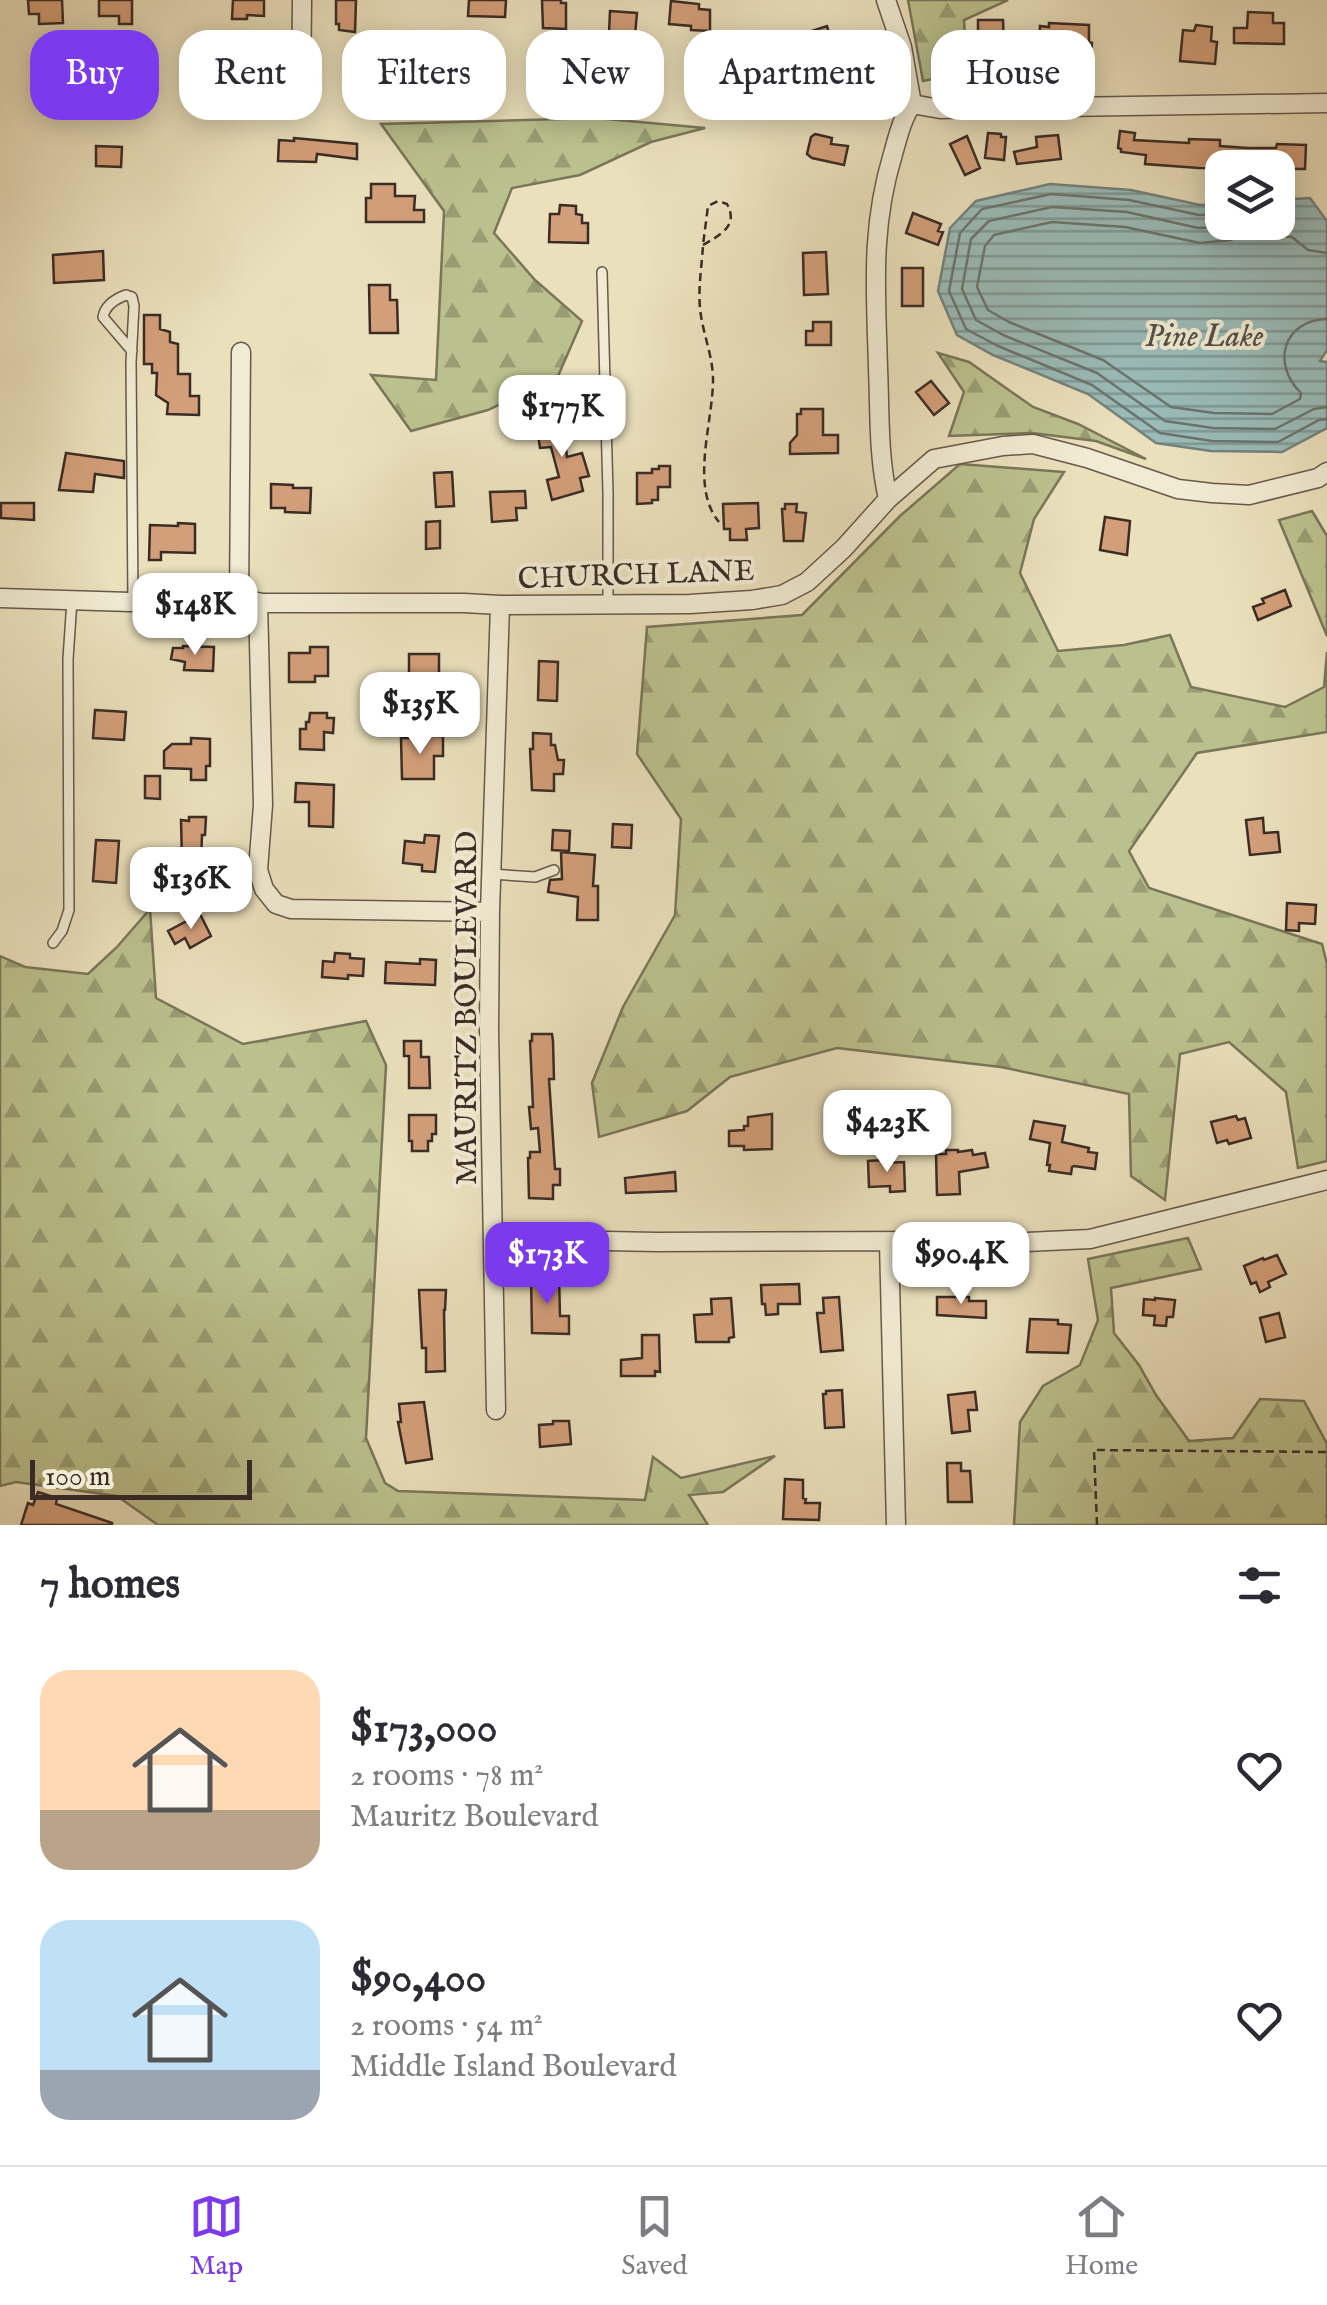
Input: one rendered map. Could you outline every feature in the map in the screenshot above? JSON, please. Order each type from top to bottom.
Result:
[{"type":"street","points":[[302,0],[302,30]]},
{"type":"street","points":[[886,0],[902,47],[912,104],[904,116],[883,188],[874,266],[881,471],[888,499]]},
{"type":"street","points":[[912,104],[940,109],[1327,103]]},
{"type":"street","points":[[239,601],[241,352]]},
{"type":"street","name":"CHURCH LANE","points":[[0,598],[500,606],[752,600],[782,595],[808,582],[888,499],[934,459],[1033,444],[1178,489],[1250,494],[1324,482]]},
{"type":"street","points":[[258,602],[263,805],[258,870],[264,889],[276,904],[291,910],[490,912]]},
{"type":"street","name":"MAURITZ BOULEVARD","points":[[496,1410],[489,1029],[500,606]]},
{"type":"street","points":[[495,1242],[930,1240],[984,1244],[1090,1240],[1327,1180]]},
{"type":"street","points":[[889,1242],[896,1525]]},
{"type":"lane","points":[[602,272],[608,604]]},
{"type":"lane","points":[[132,351],[103,318],[104,310],[126,295],[132,297],[134,306],[133,602]]},
{"type":"lane","points":[[53,943],[69,910],[70,892],[68,659],[72,600]]},
{"type":"lane","points":[[491,874],[535,877],[554,870]]},
{"type":"path","points":[[702,245],[724,234],[731,222],[728,204],[708,206],[702,245],[700,307],[713,379],[704,466],[707,503],[719,522]]},
{"type":"path","points":[[1097,1525],[1094,1450],[1327,1452]]},
{"type":"green space","points":[[908,0],[1008,0],[964,20],[965,30],[931,30],[931,79],[923,81]]},
{"type":"green space","points":[[618,120],[705,128],[651,142],[580,175],[512,188],[494,233],[535,280],[582,321],[558,376],[488,410],[411,431],[371,375],[436,380],[444,211],[381,124]]},
{"type":"green space","points":[[938,353],[969,362],[1033,407],[1078,424],[1146,459],[1096,441],[1032,433],[949,436],[964,392]]},
{"type":"green space","points":[[960,464],[1064,472],[1034,519],[1020,573],[1058,651],[1124,645],[1170,635],[1191,687],[1285,707],[1324,687],[1327,652],[1327,732],[1197,753],[1129,851],[1149,888],[1322,944],[1327,964],[1327,1161],[1298,1168],[1286,1092],[1229,1042],[1180,1054],[1165,1200],[1131,1176],[1129,1094],[1001,1067],[837,1048],[730,1077],[687,1111],[599,1137],[592,1083],[623,1007],[675,915],[681,819],[637,754],[647,627],[802,615],[900,516]]},
{"type":"green space","points":[[1312,511],[1327,536],[1327,636],[1279,520]]},
{"type":"green space","points":[[150,909],[156,998],[243,1044],[366,1021],[386,1065],[366,1438],[385,1483],[398,1491],[645,1500],[653,1457],[681,1478],[775,1456],[723,1492],[689,1495],[708,1525],[158,1525],[117,1496],[16,1482],[0,1486],[0,956],[25,967],[88,974]]},
{"type":"green space","points":[[1188,1238],[1201,1269],[1111,1288],[1114,1333],[1189,1441],[1233,1438],[1260,1399],[1304,1401],[1327,1444],[1327,1525],[1014,1525],[1020,1422],[1043,1386],[1080,1365],[1098,1320],[1088,1259]]},
{"type":"water","name":"Pine Lake","points":[[1050,184],[1131,190],[1205,205],[1205,240],[1295,240],[1295,199],[1310,198],[1327,221],[1327,350],[1320,361],[1327,362],[1327,428],[1282,452],[1211,451],[1156,443],[1088,394],[993,355],[957,335],[938,291],[950,228],[976,201]]},
{"type":"building","points":[[28,0],[62,0],[63,23],[39,24],[39,14],[29,14]]},
{"type":"building","points":[[99,0],[132,0],[132,24],[119,24],[119,16],[99,16]]},
{"type":"building","points":[[233,0],[264,0],[264,16],[232,19]]},
{"type":"building","points":[[336,0],[356,0],[355,30],[339,30]]},
{"type":"building","points":[[469,0],[506,0],[505,17],[468,16]]},
{"type":"building","points":[[542,0],[566,3],[566,29],[543,28]]},
{"type":"building","points":[[671,1],[699,4],[699,9],[710,10],[710,30],[669,24]]},
{"type":"building","points":[[610,11],[637,13],[635,30],[609,30]]},
{"type":"building","points":[[1248,12],[1273,13],[1273,23],[1284,23],[1284,44],[1234,43],[1234,28],[1247,28]]},
{"type":"building","points":[[978,20],[1003,20],[1003,30],[978,30]]},
{"type":"building","points":[[1049,23],[1089,25],[1089,30],[1040,30],[1040,26],[1049,27]]},
{"type":"building","points":[[1196,25],[1212,27],[1211,41],[1217,42],[1215,64],[1180,61],[1183,30],[1194,31]]},
{"type":"building","points":[[1120,131],[1135,133],[1134,140],[1220,140],[1220,146],[1248,148],[1306,145],[1305,169],[1295,169],[1295,150],[1205,150],[1205,168],[1199,168],[1145,164],[1146,155],[1121,152]]},
{"type":"building","points":[[988,133],[1006,137],[1004,160],[985,158]]},
{"type":"building","points":[[815,134],[832,138],[831,144],[848,146],[844,165],[807,154]]},
{"type":"building","points":[[1058,135],[1061,159],[1017,164],[1014,152],[1037,147],[1036,137]]},
{"type":"building","points":[[967,136],[980,168],[965,175],[950,144]]},
{"type":"building","points":[[279,140],[357,144],[357,159],[317,154],[316,162],[278,161]]},
{"type":"building","points":[[96,146],[122,147],[121,167],[96,166]]},
{"type":"building","points":[[371,184],[395,184],[395,196],[415,196],[414,210],[424,210],[424,222],[366,222],[366,198],[371,198]]},
{"type":"building","points":[[560,205],[576,206],[582,223],[588,223],[588,243],[549,242],[550,214],[559,214]]},
{"type":"building","points":[[913,213],[941,224],[938,231],[943,232],[938,245],[906,233]]},
{"type":"building","points":[[103,251],[104,280],[54,283],[53,255]]},
{"type":"building","points":[[826,252],[828,294],[804,295],[803,253]]},
{"type":"building","points":[[902,268],[923,268],[923,306],[902,306]]},
{"type":"building","points":[[369,285],[390,285],[390,300],[397,300],[398,333],[370,333]]},
{"type":"building","points":[[144,315],[160,315],[160,329],[170,332],[170,342],[178,344],[178,374],[190,374],[190,396],[199,396],[199,415],[167,414],[168,403],[156,395],[157,373],[152,373],[152,364],[144,364]]},
{"type":"building","points":[[813,322],[831,322],[831,345],[806,345],[806,331],[813,331]]},
{"type":"building","points":[[931,381],[949,403],[934,415],[916,392]]},
{"type":"building","points":[[801,409],[823,409],[823,435],[838,435],[838,453],[790,454]]},
{"type":"building","points":[[562,418],[567,457],[582,453],[589,476],[580,478],[583,491],[552,500],[547,480],[559,477],[551,447],[540,448],[536,421]]},
{"type":"building","points":[[66,453],[124,461],[124,478],[95,474],[93,492],[59,490]]},
{"type":"building","points":[[659,466],[670,466],[670,487],[658,487],[658,500],[637,504],[637,473],[652,473]]},
{"type":"building","points":[[452,472],[454,506],[436,507],[434,473]]},
{"type":"building","points":[[271,484],[311,488],[310,513],[271,508]]},
{"type":"building","points":[[525,491],[526,508],[516,508],[517,520],[492,522],[490,492]]},
{"type":"building","points":[[1,503],[34,503],[34,520],[1,518]]},
{"type":"building","points":[[758,503],[759,528],[746,529],[747,540],[730,540],[730,529],[724,529],[723,504]]},
{"type":"building","points":[[785,504],[797,504],[796,512],[806,513],[803,541],[784,541]]},
{"type":"building","points":[[1105,517],[1130,521],[1127,555],[1100,550]]},
{"type":"building","points":[[440,521],[440,548],[426,549],[426,522]]},
{"type":"building","points":[[195,524],[195,553],[161,552],[161,560],[149,560],[150,525]]},
{"type":"building","points":[[1285,590],[1291,606],[1258,620],[1253,607]]},
{"type":"building","points":[[214,647],[213,671],[184,670],[185,662],[171,659],[173,648]]},
{"type":"building","points":[[310,647],[328,647],[328,676],[315,676],[315,682],[289,682],[289,653],[310,653]]},
{"type":"building","points":[[409,654],[439,654],[439,698],[425,698],[424,675],[409,675]]},
{"type":"building","points":[[539,661],[558,662],[557,701],[538,700]]},
{"type":"building","points":[[95,710],[126,712],[124,740],[93,738]]},
{"type":"building","points":[[310,713],[327,713],[327,718],[334,718],[333,733],[324,732],[324,750],[300,749],[300,729],[306,729]]},
{"type":"building","points":[[533,733],[551,734],[558,760],[564,760],[563,774],[554,774],[554,791],[532,790]]},
{"type":"building","points":[[443,736],[443,756],[434,756],[434,779],[402,779],[401,738]]},
{"type":"building","points":[[191,738],[210,739],[206,780],[191,780],[191,769],[164,768],[164,751],[172,744],[191,744]]},
{"type":"building","points":[[145,776],[160,776],[160,799],[145,798]]},
{"type":"building","points":[[296,783],[334,785],[333,827],[309,826],[309,802],[295,802]]},
{"type":"building","points":[[189,817],[206,817],[201,863],[182,863],[181,820],[189,821]]},
{"type":"building","points":[[1263,818],[1264,833],[1278,832],[1280,852],[1250,855],[1246,820]]},
{"type":"building","points":[[613,824],[632,825],[631,848],[612,847]]},
{"type":"building","points":[[553,830],[570,831],[569,851],[552,850]]},
{"type":"building","points":[[425,835],[439,836],[435,872],[422,871],[422,865],[403,863],[405,841],[424,843]]},
{"type":"building","points":[[96,840],[119,841],[116,883],[93,881]]},
{"type":"building","points":[[561,852],[595,855],[593,886],[598,886],[598,920],[577,920],[578,897],[548,892],[550,880],[562,879]]},
{"type":"building","points":[[1287,903],[1316,905],[1315,924],[1299,923],[1299,931],[1286,930]]},
{"type":"building","points":[[200,914],[211,936],[190,948],[185,938],[175,944],[168,931]]},
{"type":"building","points":[[335,953],[364,959],[363,976],[322,977],[323,961],[334,962]]},
{"type":"building","points":[[420,959],[436,960],[435,985],[385,983],[386,962],[420,964]]},
{"type":"building","points":[[532,1034],[552,1034],[553,1041],[554,1079],[549,1079],[555,1169],[560,1169],[560,1185],[553,1185],[553,1199],[529,1198],[528,1158],[530,1152],[540,1152],[538,1128],[531,1129],[529,1107],[533,1107]]},
{"type":"building","points":[[404,1041],[421,1041],[421,1057],[429,1057],[430,1088],[409,1088],[409,1056],[404,1056]]},
{"type":"building","points":[[772,1114],[772,1149],[729,1146],[729,1131],[744,1130],[748,1117]]},
{"type":"building","points":[[409,1115],[436,1115],[436,1134],[428,1141],[428,1151],[412,1151]]},
{"type":"building","points":[[1236,1116],[1238,1120],[1245,1118],[1251,1138],[1217,1143],[1211,1122]]},
{"type":"building","points":[[1034,1121],[1065,1126],[1062,1142],[1097,1153],[1095,1169],[1074,1166],[1071,1174],[1049,1171],[1050,1143],[1030,1139]]},
{"type":"building","points":[[946,1150],[985,1153],[988,1167],[959,1172],[960,1194],[937,1195],[936,1154],[946,1154]]},
{"type":"building","points":[[868,1161],[904,1162],[905,1191],[890,1192],[890,1186],[869,1187]]},
{"type":"building","points":[[675,1172],[676,1191],[626,1193],[625,1178]]},
{"type":"building","points":[[1277,1255],[1286,1274],[1268,1282],[1270,1287],[1260,1292],[1256,1282],[1251,1284],[1244,1266]]},
{"type":"building","points":[[531,1277],[559,1277],[560,1316],[569,1316],[569,1334],[532,1333]]},
{"type":"building","points":[[799,1284],[800,1304],[778,1304],[778,1314],[766,1315],[761,1285]]},
{"type":"building","points":[[419,1290],[446,1290],[445,1371],[426,1372]]},
{"type":"building","points":[[839,1297],[843,1350],[821,1352],[817,1313],[824,1313],[823,1298]]},
{"type":"building","points":[[937,1297],[986,1301],[986,1318],[937,1315]]},
{"type":"building","points":[[731,1298],[734,1337],[729,1342],[696,1342],[694,1315],[712,1314],[711,1299]]},
{"type":"building","points":[[1144,1299],[1175,1300],[1173,1317],[1167,1317],[1166,1326],[1154,1325],[1155,1316],[1143,1315]]},
{"type":"building","points":[[1279,1313],[1285,1337],[1266,1342],[1260,1318]]},
{"type":"building","points":[[1030,1319],[1058,1320],[1058,1324],[1071,1325],[1068,1353],[1027,1352]]},
{"type":"building","points":[[642,1335],[659,1335],[660,1372],[655,1371],[655,1376],[621,1376],[621,1360],[642,1358]]},
{"type":"building","points":[[842,1390],[844,1427],[825,1428],[823,1394]]},
{"type":"building","points":[[975,1392],[977,1410],[968,1410],[970,1431],[952,1433],[948,1395]]},
{"type":"building","points":[[424,1402],[432,1459],[406,1463],[398,1422],[399,1404]]},
{"type":"building","points":[[569,1421],[571,1444],[540,1447],[539,1425]]},
{"type":"building","points":[[947,1463],[961,1463],[961,1471],[970,1471],[972,1502],[948,1502]]},
{"type":"building","points":[[785,1479],[803,1480],[805,1503],[820,1503],[819,1520],[783,1519]]},
{"type":"building","points":[[38,1492],[57,1498],[56,1504],[112,1525],[21,1525],[28,1503],[33,1505]]}]
